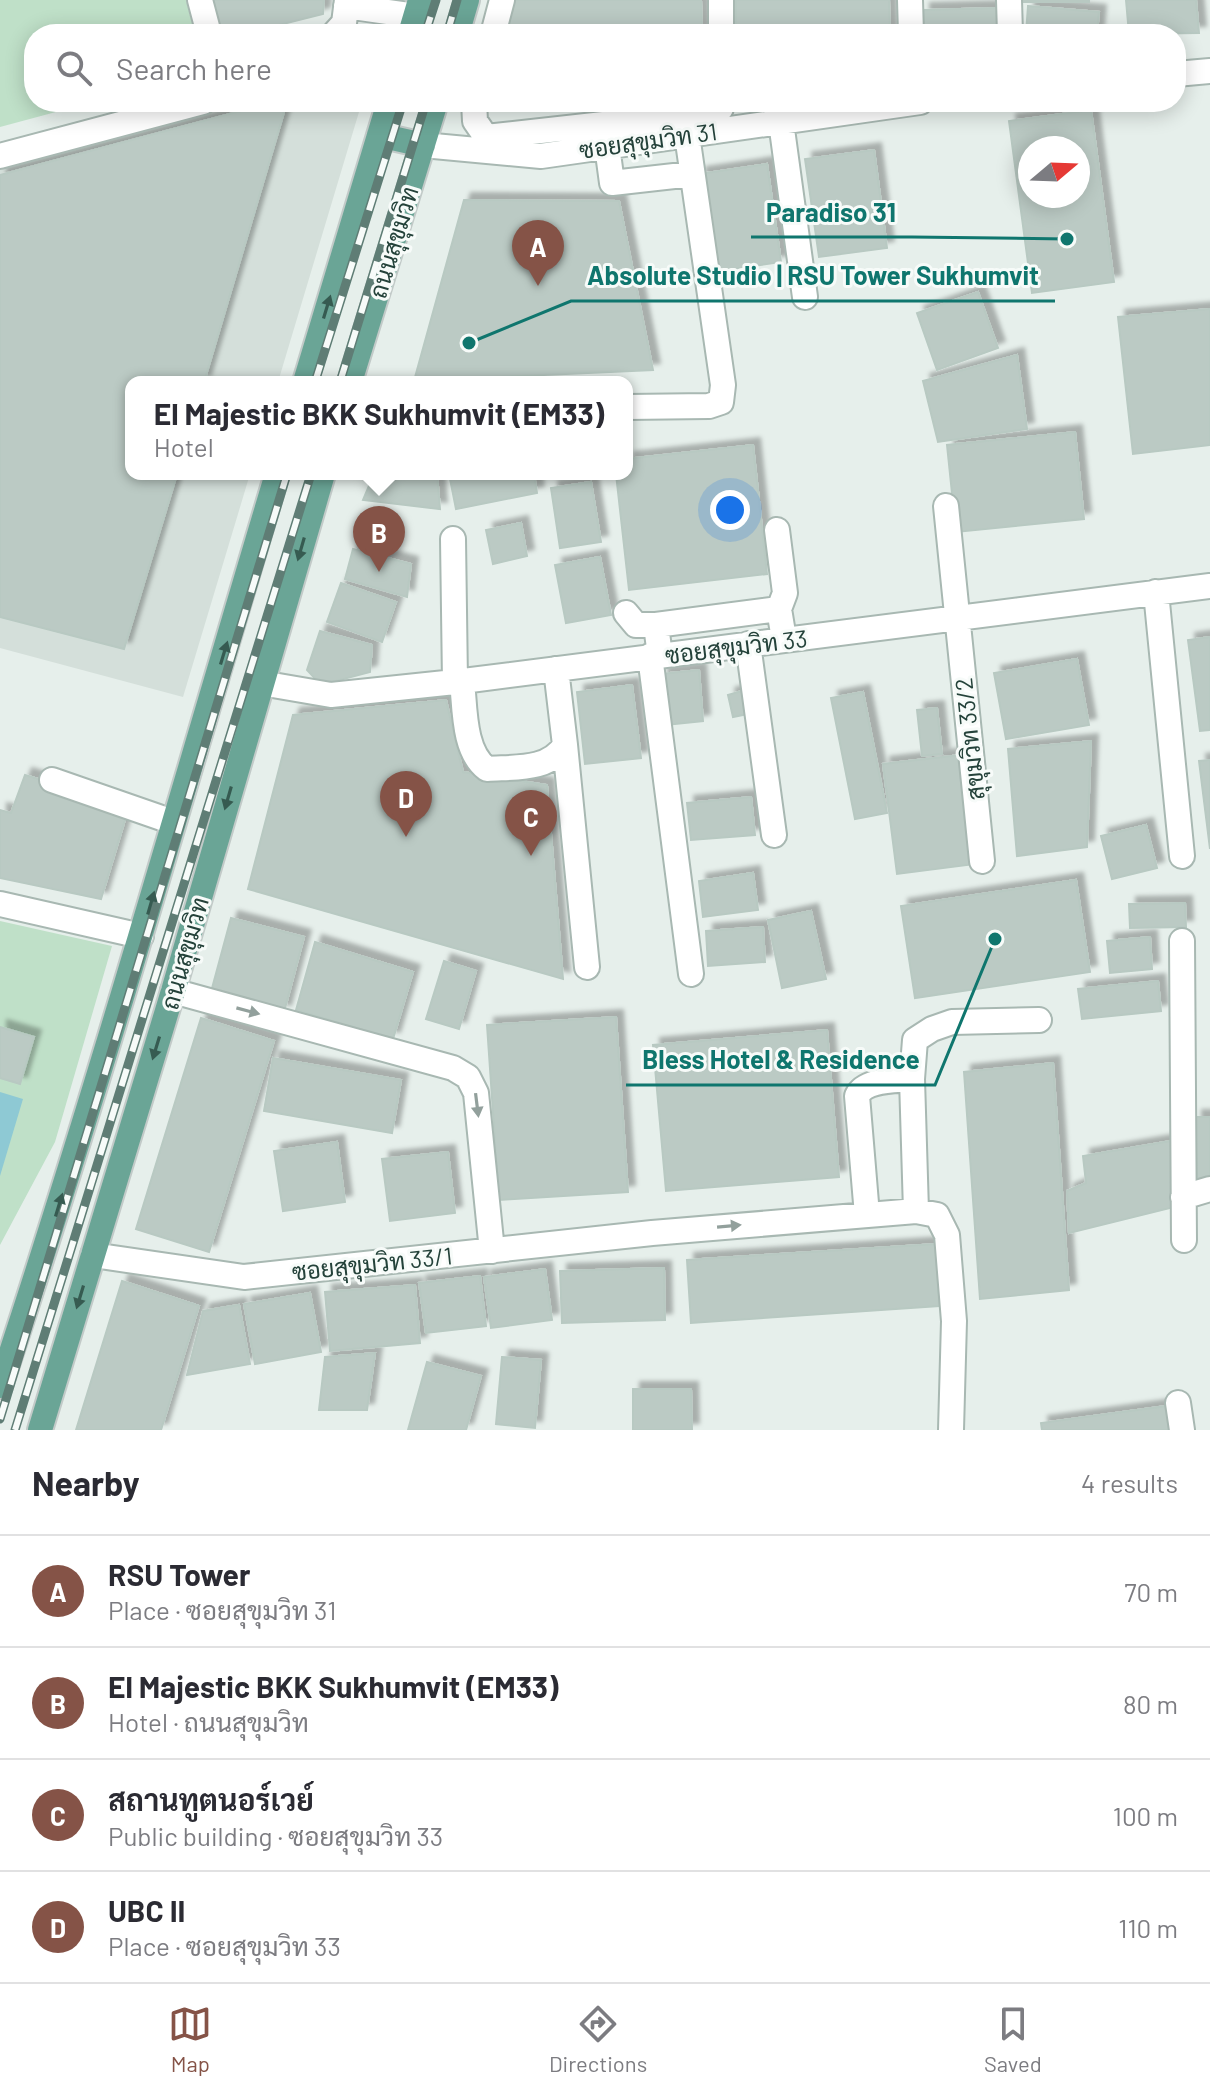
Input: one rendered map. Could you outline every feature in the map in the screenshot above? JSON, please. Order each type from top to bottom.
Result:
[{"type":"main road","points":[[460,24],[467,0]]},
{"type":"main road","name":"ถนนสุขุมวิท","points":[[307,376],[386,112]]},
{"type":"main road","name":"ถนนสุขุมวิท","points":[[352,376],[433,112]]},
{"type":"main road","points":[[379,135],[423,145]]},
{"type":"main road","name":"ถนนสุขุมวิท","points":[[0,1386],[56,1216],[275,480]]},
{"type":"main road","name":"ถนนสุขุมวิท","points":[[40,1430],[173,991],[321,480]]},
{"type":"street","points":[[200,0],[206,24]]},
{"type":"street","points":[[496,24],[502,0]]},
{"type":"street","points":[[721,0],[721,24]]},
{"type":"street","points":[[910,0],[911,24]]},
{"type":"street","points":[[1009,0],[1010,24]]},
{"type":"street","points":[[343,24],[347,3],[415,17]]},
{"type":"street","points":[[1186,73],[1210,71]]},
{"type":"street","points":[[0,156],[165,112]]},
{"type":"street","points":[[475,112],[475,121],[486,137],[690,117],[711,112]]},
{"type":"street","name":"ซอยสุขุมวิท 31","points":[[423,145],[541,156],[607,146],[690,117],[781,122],[848,112]]},
{"type":"street","points":[[633,407],[709,406],[721,402],[723,385],[692,174],[690,117]]},
{"type":"street","points":[[781,122],[805,297]]},
{"type":"street","points":[[607,146],[612,183],[692,174]]},
{"type":"street","name":"สุขุมวิท 33/2","points":[[946,506],[982,861]]},
{"type":"street","points":[[777,530],[785,593],[779,609],[784,639]]},
{"type":"street","points":[[453,539],[460,686],[471,745],[479,763],[487,769],[544,764],[560,753],[565,745]]},
{"type":"street","name":"ซอยสุขุมวิท 33","points":[[261,683],[331,695],[460,686],[557,676],[655,656],[1210,586]]},
{"type":"street","points":[[1156,592],[1182,856]]},
{"type":"street","points":[[626,613],[636,625],[656,625],[779,609]]},
{"type":"street","points":[[656,625],[655,656],[691,974]]},
{"type":"street","points":[[748,644],[774,835]]},
{"type":"street","points":[[557,676],[587,967]]},
{"type":"street","points":[[52,780],[173,822]]},
{"type":"street","points":[[0,904],[141,936]]},
{"type":"street","points":[[1182,941],[1184,1240]]},
{"type":"street","points":[[173,991],[453,1068],[468,1077],[476,1093],[492,1251]]},
{"type":"street","points":[[951,1430],[954,1321],[947,1235],[937,1215],[916,1211],[912,1079],[915,1040],[932,1029],[952,1022],[1039,1020]]},
{"type":"street","points":[[867,1215],[857,1096],[860,1089],[867,1085],[912,1079]]},
{"type":"street","points":[[1183,1197],[1210,1189]]},
{"type":"street","name":"ซอยสุขุมวิท 33/1","points":[[93,1255],[244,1277],[652,1233],[916,1211]]},
{"type":"street","points":[[1178,1403],[1182,1430]]},
{"type":"shaded area","points":[[113,112],[359,112],[280,376],[125,376],[125,480],[248,480],[183,697],[0,648],[0,142]]},
{"type":"green space","points":[[0,0],[186,0],[192,24],[24,24],[24,112],[56,112],[0,127]]},
{"type":"green space","points":[[0,921],[112,946],[55,1142],[0,1245]]},
{"type":"water","points":[[0,1092],[23,1099],[0,1176]]},
{"type":"building","points":[[213,0],[324,0],[323,14],[283,24],[219,24]]},
{"type":"building","points":[[514,0],[701,0],[702,24],[509,24]]},
{"type":"building","points":[[736,0],[889,0],[890,24],[736,24]]},
{"type":"building","points":[[1089,0],[1089,2],[1016,2]]},
{"type":"building","points":[[1126,0],[1196,0],[1199,33],[1186,33],[1186,24],[1128,24]]},
{"type":"building","points":[[1028,6],[1099,12],[1098,24],[1027,24]]},
{"type":"building","points":[[998,8],[999,24],[924,24],[923,10]]},
{"type":"building","points":[[237,112],[284,112],[206,376],[125,376],[125,480],[175,480],[124,649],[0,617],[0,175]]},
{"type":"building","points":[[1091,112],[1114,282],[1032,293],[1021,208],[1090,208],[1090,136],[1018,136],[1018,188],[1009,121]]},
{"type":"building","points":[[874,150],[887,248],[819,257],[805,159]]},
{"type":"building","points":[[767,164],[781,262],[712,272],[699,174]]},
{"type":"building","points":[[464,200],[619,201],[653,370],[523,376],[415,376]]},
{"type":"building","points":[[978,292],[998,348],[937,370],[917,313]]},
{"type":"building","points":[[1210,309],[1210,445],[1133,454],[1118,317]]},
{"type":"building","points":[[1017,355],[1027,429],[938,442],[923,381]]},
{"type":"building","points":[[1075,432],[1084,519],[956,532],[947,445]]},
{"type":"building","points":[[753,445],[767,574],[629,590],[617,480],[633,480],[633,458]]},
{"type":"building","points":[[371,480],[438,480],[440,509],[363,500]]},
{"type":"building","points":[[450,480],[535,480],[537,493],[456,509]]},
{"type":"building","points":[[591,482],[601,542],[560,548],[551,488]]},
{"type":"building","points":[[521,523],[527,556],[493,564],[486,530]]},
{"type":"building","points":[[353,549],[411,564],[407,597],[345,579]]},
{"type":"building","points":[[600,557],[611,615],[566,623],[555,565]]},
{"type":"building","points":[[341,583],[396,602],[382,642],[327,622]]},
{"type":"building","points":[[320,631],[372,645],[370,672],[321,685],[307,670]]},
{"type":"building","points":[[1210,637],[1210,730],[1200,731],[1188,640]]},
{"type":"building","points":[[1077,659],[1089,725],[1006,739],[994,673]]},
{"type":"building","points":[[699,670],[703,721],[666,725],[661,674]]},
{"type":"building","points":[[632,685],[641,758],[585,764],[577,692]]},
{"type":"building","points":[[742,691],[748,714],[733,717],[728,695]]},
{"type":"building","points":[[863,692],[887,813],[855,819],[831,698]]},
{"type":"building","points":[[446,700],[463,772],[547,785],[563,979],[248,889],[293,715]]},
{"type":"building","points":[[937,708],[942,754],[922,756],[917,710]]},
{"type":"building","points":[[1091,741],[1087,847],[1017,856],[1008,749]]},
{"type":"building","points":[[968,754],[983,863],[897,874],[883,764]]},
{"type":"building","points":[[1210,760],[1210,849],[1199,761]]},
{"type":"building","points":[[25,775],[123,805],[127,813],[101,899],[0,878],[0,810],[11,813]]},
{"type":"building","points":[[751,797],[755,835],[691,840],[687,803]]},
{"type":"building","points":[[1146,825],[1157,868],[1112,879],[1101,836]]},
{"type":"building","points":[[753,873],[758,910],[703,917],[699,881]]},
{"type":"building","points":[[1076,880],[1090,972],[915,998],[901,906]]},
{"type":"building","points":[[1185,903],[1186,927],[1130,928],[1129,904]]},
{"type":"building","points":[[811,911],[826,979],[782,988],[768,920]]},
{"type":"building","points":[[231,918],[304,937],[284,1012],[211,992]]},
{"type":"building","points":[[763,927],[765,962],[708,966],[706,931]]},
{"type":"building","points":[[1150,937],[1152,969],[1110,973],[1107,941]]},
{"type":"building","points":[[315,942],[413,972],[393,1039],[296,1010]]},
{"type":"building","points":[[444,961],[476,971],[459,1029],[426,1019]]},
{"type":"building","points":[[1158,981],[1161,1011],[1082,1019],[1078,989]]},
{"type":"building","points":[[616,1017],[628,1192],[499,1200],[487,1025]]},
{"type":"building","points":[[201,1018],[274,1041],[209,1252],[136,1229]]},
{"type":"building","points":[[0,1027],[34,1037],[20,1084],[0,1078]]},
{"type":"building","points":[[827,1030],[839,1177],[666,1191],[653,1045]]},
{"type":"building","points":[[273,1058],[401,1080],[392,1133],[264,1111]]},
{"type":"building","points":[[1053,1063],[1069,1290],[980,1299],[964,1072]]},
{"type":"building","points":[[1195,1117],[1210,1117],[1210,1180],[1197,1181]]},
{"type":"building","points":[[1171,1141],[1174,1207],[1069,1233],[1067,1191],[1086,1183],[1083,1156]]},
{"type":"building","points":[[337,1142],[345,1202],[283,1211],[274,1151]]},
{"type":"building","points":[[448,1152],[455,1213],[390,1221],[382,1159]]},
{"type":"building","points":[[936,1244],[939,1306],[691,1323],[687,1260]]},
{"type":"building","points":[[664,1268],[665,1320],[562,1323],[560,1271]]},
{"type":"building","points":[[545,1269],[552,1320],[491,1328],[484,1277]]},
{"type":"building","points":[[480,1276],[486,1326],[426,1333],[419,1283]]},
{"type":"building","points":[[122,1281],[199,1306],[161,1430],[76,1430]]},
{"type":"building","points":[[415,1285],[420,1343],[330,1351],[325,1292]]},
{"type":"building","points":[[310,1293],[321,1352],[255,1364],[244,1304]]},
{"type":"building","points":[[239,1305],[250,1364],[187,1375],[203,1311]]},
{"type":"building","points":[[375,1353],[367,1410],[319,1410],[325,1357]]},
{"type":"building","points":[[502,1357],[541,1360],[535,1428],[496,1424]]},
{"type":"building","points":[[427,1362],[481,1376],[466,1430],[408,1430]]},
{"type":"building","points":[[633,1389],[691,1389],[692,1430],[633,1430]]},
{"type":"building","points":[[1167,1406],[1170,1430],[1042,1430],[1041,1423]]},
{"type":"railway","points":[[428,24],[436,0]]},
{"type":"railway","points":[[450,24],[457,0]]},
{"type":"railway","points":[[317,376],[400,112]]},
{"type":"railway","points":[[342,376],[423,112]]},
{"type":"railway","points":[[0,1419],[285,480]]},
{"type":"railway","points":[[15,1430],[309,480]]},
{"type":"place","name":"Paradiso 31","points":[[1067,239]]},
{"type":"place","name":"RSU Tower","points":[[538,286]]},
{"type":"place","name":"Absolute Studio | RSU Tower Sukhumvit","points":[[469,343]]},
{"type":"place","name":"El Majestic BKK Sukhumvit (EM33)","points":[[379,572]]},
{"type":"place","name":"UBC II","points":[[406,837]]},
{"type":"place","name":"สถานทูตนอร์เวย์","points":[[531,856]]},
{"type":"place","name":"Bless Hotel & Residence","points":[[995,939]]}]
